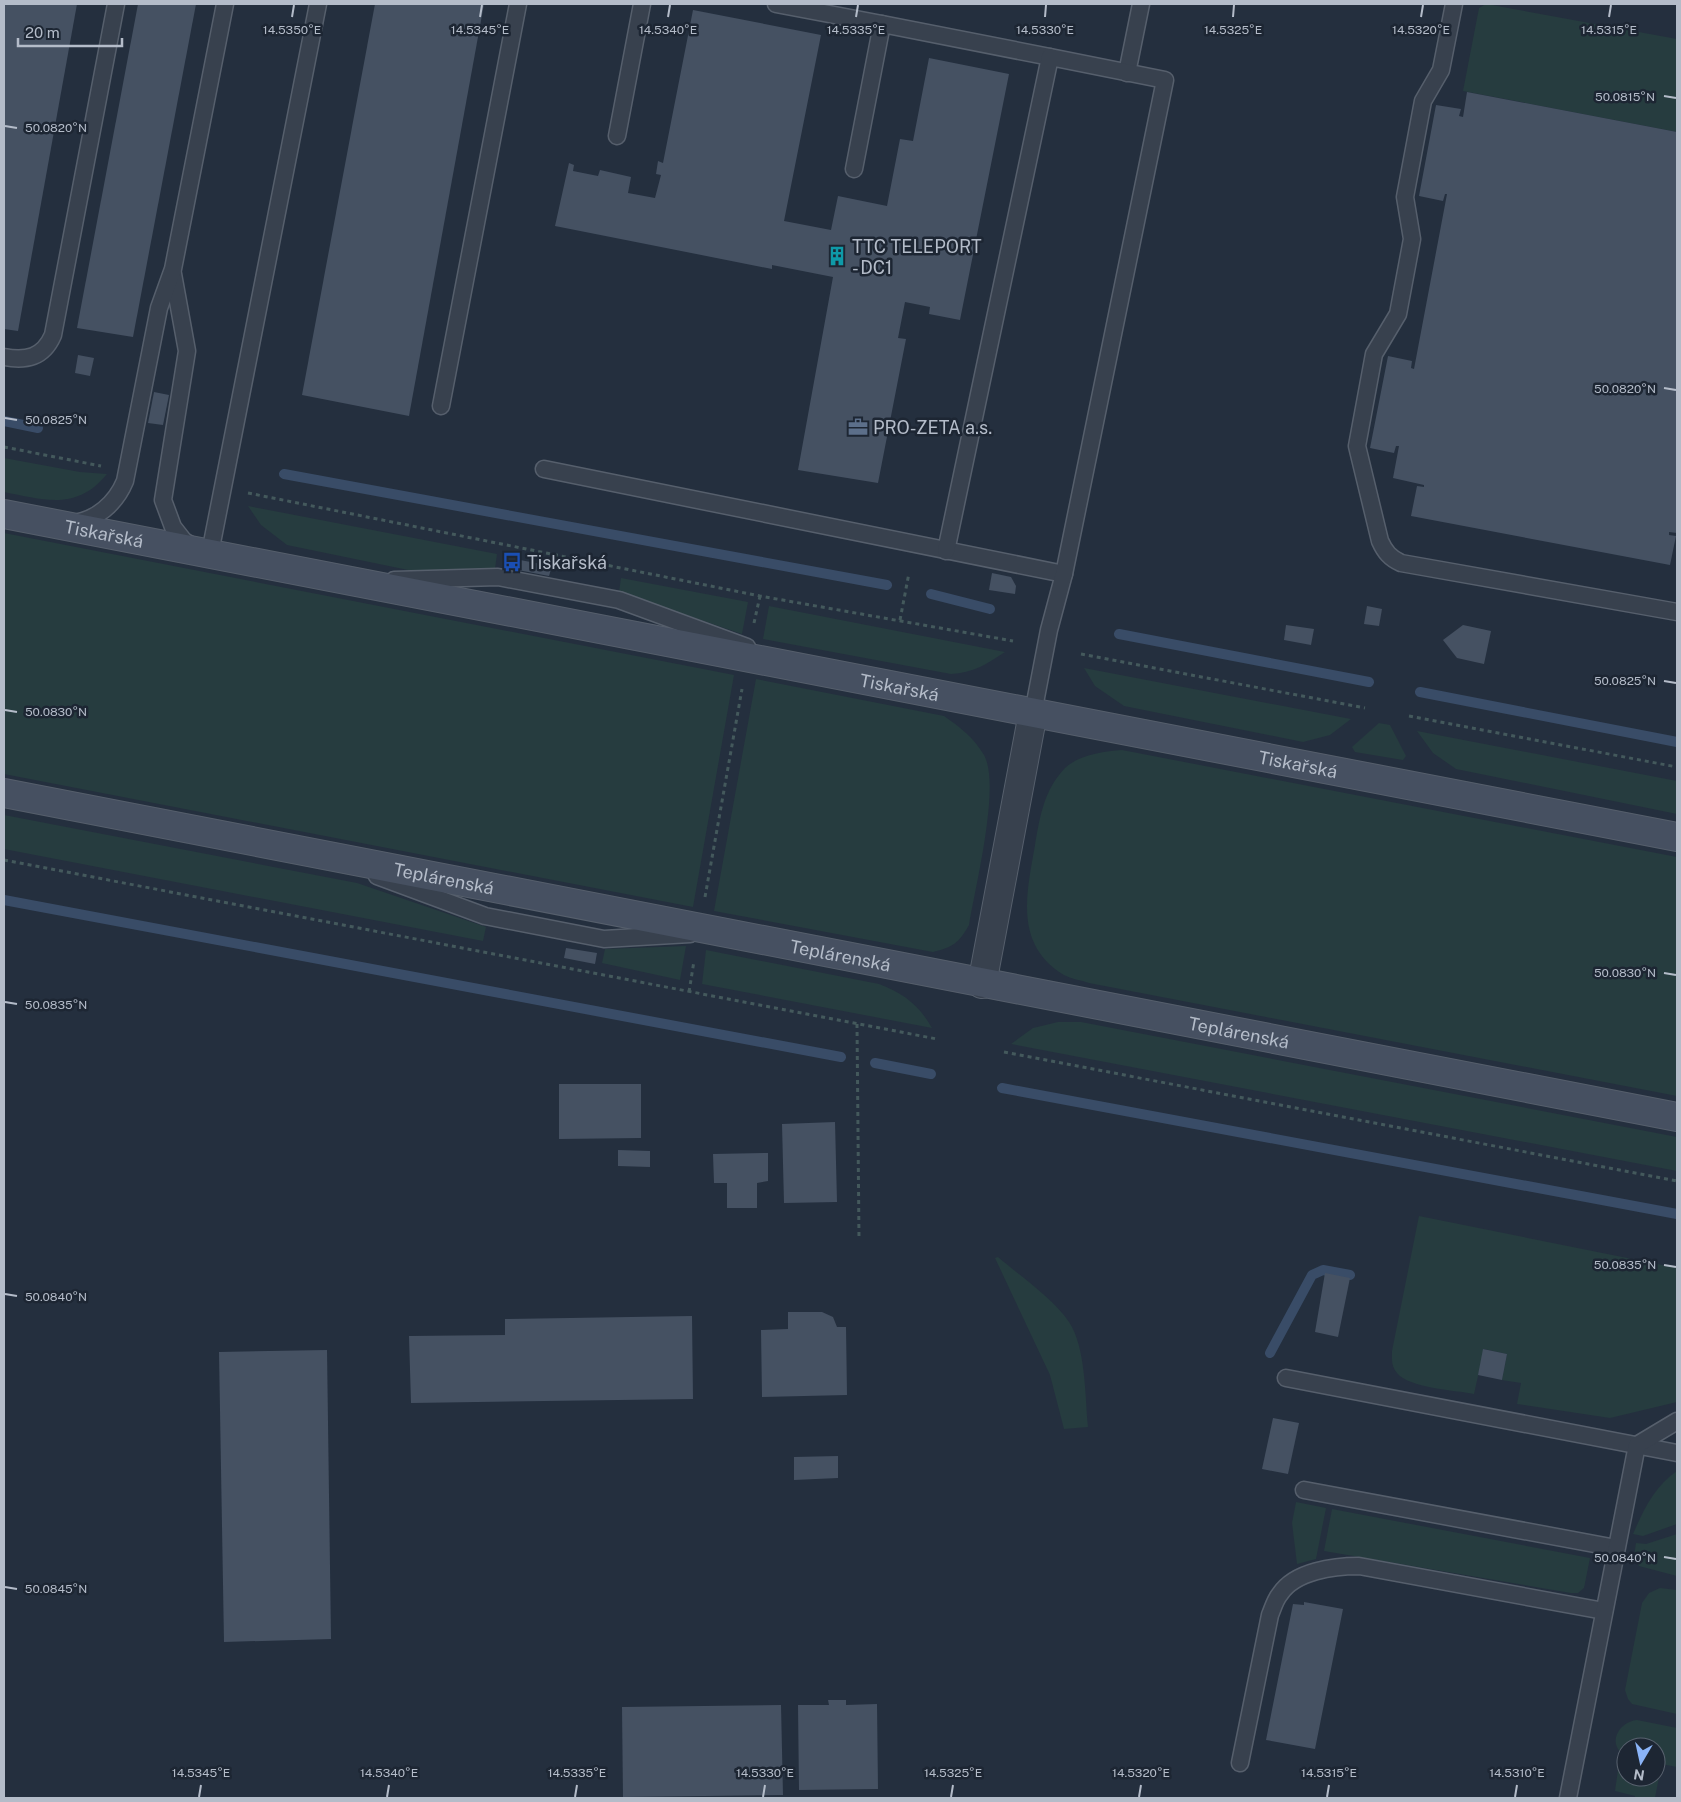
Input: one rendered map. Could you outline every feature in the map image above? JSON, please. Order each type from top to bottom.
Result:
[{"type":"street","name":"Tiskařská","points":[[4,514],[1677,837]]},
{"type":"street","points":[[982,984],[1033,713]]},
{"type":"street","name":"Teplárenská","points":[[4,793],[982,984],[1677,1117]]},
{"type":"lane","points":[[4,357],[25,359],[39,355],[53,336],[116,4]]},
{"type":"lane","points":[[60,525],[91,518],[104,510],[121,492],[125,481],[160,308],[173,269],[225,4]]},
{"type":"lane","points":[[173,269],[173,284],[185,330],[187,352],[163,500],[169,518],[178,535],[184,541],[208,552],[318,4]]},
{"type":"lane","points":[[441,406],[518,4]]},
{"type":"lane","points":[[617,136],[642,4]]},
{"type":"lane","points":[[776,4],[1165,80],[1064,574],[1049,630],[1033,713]]},
{"type":"lane","points":[[1127,72],[1141,4]]},
{"type":"lane","points":[[1454,4],[1441,70],[1423,101],[1405,196],[1412,239],[1398,314],[1374,354],[1357,446],[1380,541],[1384,551],[1392,559],[1401,563],[1677,612]]},
{"type":"lane","points":[[854,169],[882,24]]},
{"type":"lane","points":[[946,551],[1050,57]]},
{"type":"lane","points":[[544,469],[1064,574]]},
{"type":"lane","points":[[1286,1378],[1677,1452]]},
{"type":"lane","points":[[1568,1798],[1637,1445],[1677,1421]]},
{"type":"lane","points":[[1304,1490],[1616,1548]]},
{"type":"lane","points":[[1240,1763],[1270,1615],[1280,1593],[1298,1579],[1316,1571],[1338,1566],[1359,1566],[1604,1611]]},
{"type":"path","points":[[4,447],[102,466]]},
{"type":"path","points":[[244,492],[760,596],[1013,641]]},
{"type":"path","points":[[900,620],[909,573]]},
{"type":"path","points":[[753,628],[760,596]]},
{"type":"path","points":[[1081,654],[1365,708]]},
{"type":"path","points":[[705,898],[742,687]]},
{"type":"path","points":[[1409,716],[1677,767]]},
{"type":"path","points":[[4,860],[937,1039]]},
{"type":"path","points":[[689,992],[695,958]]},
{"type":"path","points":[[857,1024],[859,1239]]},
{"type":"path","points":[[1004,1052],[1677,1181]]},
{"type":"green space","points":[[1486,4],[1677,39],[1677,132],[1463,91],[1479,8]]},
{"type":"green space","points":[[4,458],[80,472],[107,474],[96,486],[84,494],[72,498],[47,500],[33,498],[4,492]]},
{"type":"green space","points":[[248,506],[497,554],[495,569],[413,571],[287,545],[261,525]]},
{"type":"green space","points":[[4,533],[734,675],[693,907],[4,774]]},
{"type":"green space","points":[[621,578],[748,602],[742,634],[619,592]]},
{"type":"green space","points":[[769,606],[1005,652],[980,667],[966,672],[951,674],[763,639]]},
{"type":"green space","points":[[1084,668],[1351,719],[1330,735],[1303,742],[1124,706],[1095,686]]},
{"type":"green space","points":[[756,679],[944,716],[956,724],[976,743],[984,755],[988,769],[990,789],[988,812],[981,863],[969,925],[955,943],[933,952],[714,911]]},
{"type":"green space","points":[[1379,723],[1390,725],[1406,756],[1403,760],[1355,752],[1352,747]]},
{"type":"green space","points":[[1417,731],[1677,781],[1677,814],[1456,769],[1433,753]]},
{"type":"green space","points":[[1122,750],[1677,857],[1677,1096],[1089,983],[1064,975],[1048,962],[1037,948],[1030,933],[1027,916],[1029,881],[1041,814],[1052,785],[1065,768],[1084,757]]},
{"type":"green space","points":[[4,815],[357,883],[486,927],[483,941],[4,849]]},
{"type":"green space","points":[[686,946],[680,980],[602,963],[605,949]]},
{"type":"green space","points":[[706,950],[879,984],[896,991],[910,1001],[922,1013],[932,1028],[702,984]]},
{"type":"green space","points":[[1058,1022],[1081,1022],[1677,1137],[1677,1171],[1011,1044],[1033,1028]]},
{"type":"green space","points":[[1419,1216],[1677,1268],[1677,1402],[1610,1418],[1517,1404],[1521,1383],[1502,1380],[1507,1354],[1484,1349],[1474,1394],[1432,1388],[1403,1378],[1394,1368],[1392,1351]]},
{"type":"green space","points":[[998,1257],[1054,1304],[1075,1332],[1082,1358],[1088,1427],[1064,1429],[1050,1375],[995,1258]]},
{"type":"green space","points":[[1677,1471],[1677,1524],[1643,1536],[1633,1534],[1656,1491]]},
{"type":"green space","points":[[1296,1502],[1326,1508],[1316,1559],[1297,1564],[1292,1523]]},
{"type":"green space","points":[[1332,1509],[1590,1558],[1584,1588],[1578,1593],[1571,1593],[1324,1551]]},
{"type":"green space","points":[[1677,1534],[1677,1576],[1639,1566],[1634,1556],[1636,1543],[1646,1544]]},
{"type":"green space","points":[[1660,1588],[1677,1590],[1677,1714],[1632,1704],[1625,1690],[1642,1603],[1649,1593]]},
{"type":"green space","points":[[1637,1720],[1677,1728],[1677,1767],[1666,1765],[1666,1737],[1617,1737],[1620,1729],[1630,1722]]},
{"type":"green space","points":[[1616,1784],[1616,1787],[1657,1787],[1655,1798],[1635,1798],[1635,1796],[1615,1791]]},
{"type":"building","points":[[4,4],[77,4],[18,331],[4,329]]},
{"type":"building","points":[[138,4],[196,4],[133,337],[77,328]]},
{"type":"building","points":[[375,4],[484,4],[409,416],[302,395]]},
{"type":"building","name":"TTC TELEPORT - DC1","points":[[693,10],[821,35],[784,221],[831,230],[838,196],[887,206],[900,139],[913,141],[929,58],[1009,74],[960,320],[929,314],[930,307],[905,302],[898,338],[906,339],[878,483],[798,470],[833,277],[772,265],[772,269],[555,226],[569,163],[574,165],[573,171],[598,176],[600,170],[631,177],[628,193],[655,198],[661,175],[656,174],[658,161],[663,163]]},
{"type":"building","points":[[1467,92],[1677,132],[1677,533],[1669,532],[1669,535],[1676,536],[1670,565],[1411,516],[1417,486],[1424,487],[1424,485],[1393,478],[1399,446],[1396,446],[1394,453],[1370,448],[1388,356],[1412,361],[1411,368],[1414,369],[1447,194],[1445,194],[1443,201],[1419,196],[1436,105],[1461,109],[1459,116],[1463,117]]},
{"type":"building","points":[[78,355],[94,358],[90,376],[75,373]]},
{"type":"building","points":[[154,392],[169,395],[163,425],[148,423]]},
{"type":"building","points":[[520,560],[552,566],[549,576],[518,570]]},
{"type":"building","points":[[992,573],[1011,577],[1016,586],[1015,594],[989,590]]},
{"type":"building","points":[[1367,606],[1382,609],[1379,626],[1364,624]]},
{"type":"building","points":[[1286,625],[1314,629],[1311,645],[1284,640]]},
{"type":"building","points":[[1463,625],[1491,631],[1484,664],[1457,658],[1443,640]]},
{"type":"building","points":[[566,948],[597,953],[595,964],[564,958]]},
{"type":"building","points":[[559,1084],[641,1084],[641,1138],[559,1139]]},
{"type":"building","points":[[835,1122],[837,1202],[784,1203],[782,1124]]},
{"type":"building","points":[[618,1150],[650,1151],[650,1167],[618,1166]]},
{"type":"building","points":[[768,1153],[768,1181],[757,1183],[757,1208],[727,1208],[727,1183],[714,1183],[713,1154]]},
{"type":"building","points":[[1325,1273],[1350,1278],[1338,1337],[1315,1332]]},
{"type":"building","points":[[788,1312],[822,1312],[833,1317],[837,1327],[846,1327],[847,1395],[762,1397],[761,1330],[788,1329]]},
{"type":"building","points":[[692,1316],[693,1399],[411,1403],[409,1336],[505,1335],[505,1319]]},
{"type":"building","points":[[1483,1349],[1507,1354],[1502,1380],[1478,1375]]},
{"type":"building","points":[[327,1350],[331,1639],[224,1642],[219,1352]]},
{"type":"building","points":[[1273,1418],[1299,1423],[1288,1474],[1262,1469]]},
{"type":"building","points":[[838,1456],[838,1478],[794,1480],[794,1457]]},
{"type":"building","points":[[1304,1602],[1343,1609],[1315,1749],[1266,1740],[1293,1604],[1304,1605]]},
{"type":"building","points":[[828,1700],[846,1700],[846,1705],[877,1704],[878,1789],[799,1790],[798,1705],[829,1705]]},
{"type":"building","points":[[781,1705],[783,1795],[623,1797],[622,1707]]},
{"type":"waterway","points":[[4,421],[38,428]]},
{"type":"waterway","points":[[284,474],[887,585]]},
{"type":"waterway","points":[[931,594],[990,609]]},
{"type":"waterway","points":[[1119,634],[1369,682]]},
{"type":"waterway","points":[[1420,692],[1677,742]]},
{"type":"waterway","points":[[4,900],[841,1057]]},
{"type":"waterway","points":[[875,1063],[931,1074]]},
{"type":"waterway","points":[[1002,1088],[1677,1214]]},
{"type":"waterway","points":[[1270,1353],[1312,1275],[1323,1270],[1350,1275]]},
{"type":"place","name":"TTC TELEPORT - DC1","points":[[837,256]]},
{"type":"place","name":"PRO-ZETA a.s.","points":[[858,427]]},
{"type":"place","name":"Tiskařská","points":[[512,562]]}]
